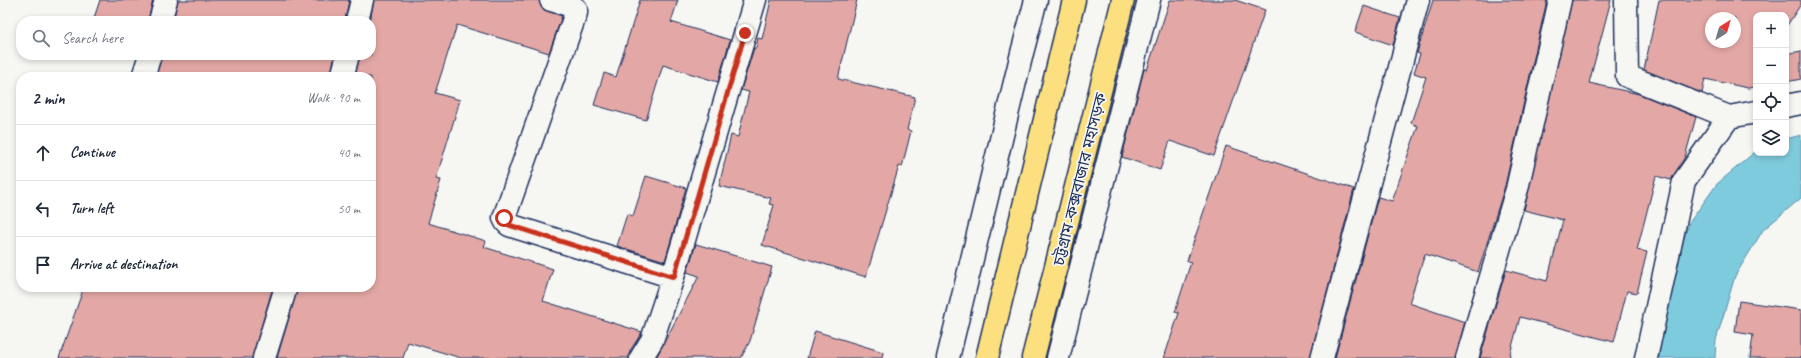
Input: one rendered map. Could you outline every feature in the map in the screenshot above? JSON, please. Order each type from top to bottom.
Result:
[{"type":"highway","points":[[987,358],[1074,0]]},
{"type":"highway","name":"চট্টগ্রাম-কক্সবাজার মহাসড়ক","points":[[1033,358],[1123,0]]},
{"type":"street","points":[[161,16],[166,0]]},
{"type":"street","points":[[358,16],[362,0]]},
{"type":"street","points":[[551,0],[572,6],[576,9],[576,14],[504,218],[509,225],[674,277]]},
{"type":"street","points":[[641,358],[652,340],[674,277],[755,0]]},
{"type":"street","points":[[948,358],[1036,0]]},
{"type":"street","points":[[1058,358],[1149,0]]},
{"type":"street","points":[[1322,358],[1418,0]]},
{"type":"street","points":[[1468,358],[1517,189],[1560,0]]},
{"type":"street","points":[[1626,0],[1627,76],[1730,117],[1753,113]]},
{"type":"street","points":[[145,72],[148,60]]},
{"type":"street","points":[[343,72],[347,60]]},
{"type":"street","points":[[1789,105],[1801,103]]},
{"type":"street","points":[[1646,358],[1684,181],[1730,117]]},
{"type":"street","points":[[264,358],[284,292]]},
{"type":"water","points":[[1801,135],[1801,198],[1763,230],[1735,276],[1716,340],[1715,358],[1659,358],[1662,325],[1675,266],[1689,223],[1717,184],[1753,154],[1753,156],[1789,156],[1789,138]]},
{"type":"building","points":[[100,0],[153,0],[149,16],[95,16]]},
{"type":"building","points":[[178,0],[349,0],[346,16],[174,16]]},
{"type":"building","points":[[374,0],[539,0],[542,9],[562,16],[549,53],[457,25],[435,93],[460,100],[436,179],[441,180],[428,223],[486,241],[484,247],[553,269],[543,301],[642,332],[630,351],[629,358],[461,358],[408,342],[403,358],[277,358],[297,292],[376,292],[376,72],[356,72],[359,60],[376,60],[376,16],[371,16]]},
{"type":"building","points":[[640,0],[678,0],[671,22],[730,40],[718,82],[663,65],[646,120],[594,105],[604,73],[616,77]]},
{"type":"building","points":[[771,0],[857,0],[838,79],[915,97],[907,130],[911,131],[902,167],[899,166],[866,277],[762,245],[774,205],[769,204],[771,198],[719,186],[731,135],[738,137],[749,92],[741,90],[754,48],[756,48],[758,38],[762,39]]},
{"type":"building","points":[[1170,0],[1235,0],[1265,10],[1214,156],[1170,141],[1160,170],[1122,157],[1144,69],[1147,70]]},
{"type":"building","points":[[1433,0],[1547,0],[1505,186],[1478,272],[1425,254],[1409,303],[1465,322],[1455,358],[1335,358],[1378,197],[1392,201],[1418,126],[1411,123],[1426,77],[1414,73],[1420,54],[1417,53]]},
{"type":"building","points":[[1572,0],[1611,0],[1589,83],[1639,94],[1696,117],[1685,157],[1671,180],[1656,176],[1637,250],[1647,252],[1637,293],[1627,291],[1614,342],[1520,317],[1509,358],[1480,358],[1506,270],[1547,281],[1563,220],[1524,210]]},
{"type":"building","points":[[1659,0],[1801,0],[1801,4],[1789,22],[1789,12],[1753,12],[1753,87],[1748,88],[1705,79],[1702,93],[1644,70]]},
{"type":"building","points":[[1364,6],[1400,18],[1393,45],[1355,32]]},
{"type":"building","points":[[1801,51],[1801,79],[1789,81],[1789,53]]},
{"type":"building","points":[[161,60],[334,60],[331,72],[157,72]]},
{"type":"building","points":[[1226,146],[1354,189],[1310,358],[1164,358],[1179,313],[1175,312],[1191,262],[1187,261]]},
{"type":"building","points":[[646,176],[686,188],[665,261],[617,246],[627,214],[633,216]]},
{"type":"building","points":[[696,244],[772,267],[750,341],[741,358],[656,358],[699,276],[687,272]]},
{"type":"building","points":[[82,292],[272,292],[252,358],[59,358]]},
{"type":"building","points":[[1739,301],[1801,310],[1801,358],[1750,358],[1753,335],[1735,332]]},
{"type":"building","points":[[815,331],[883,352],[882,358],[807,358]]},
{"type":"route","points":[[504,218],[509,225],[674,277],[745,33]]}]
